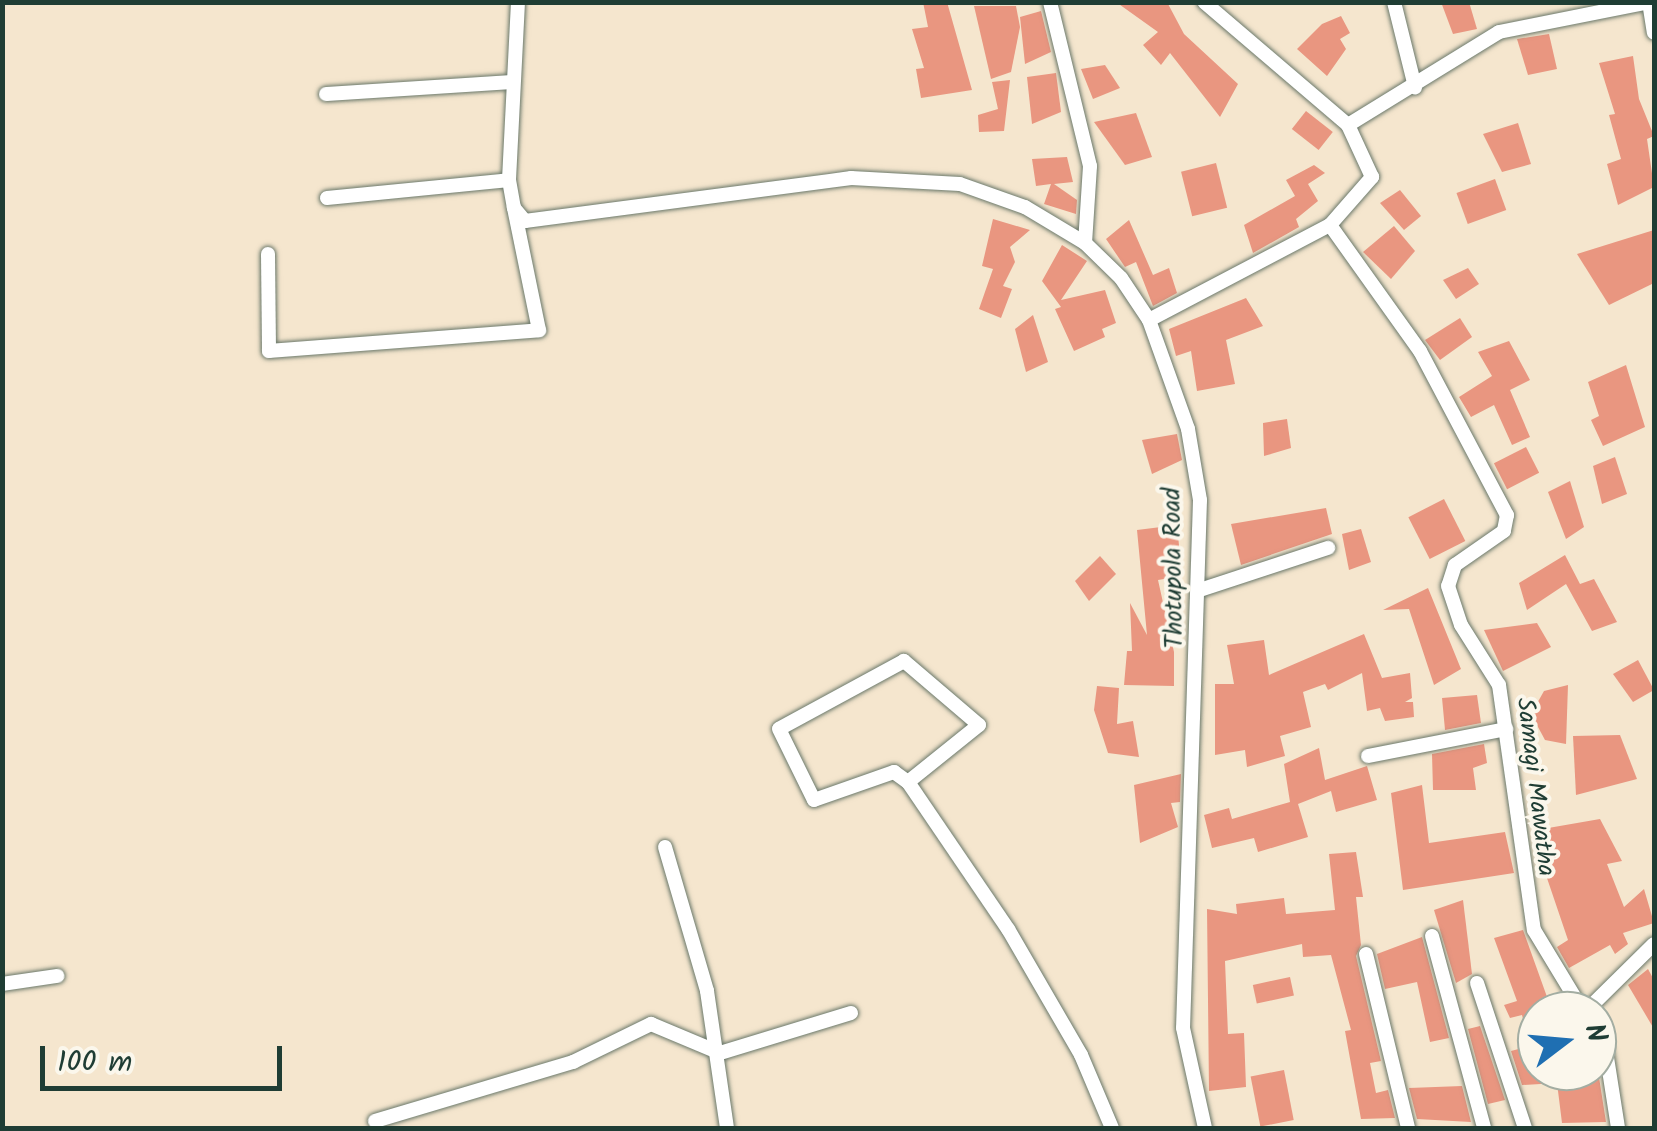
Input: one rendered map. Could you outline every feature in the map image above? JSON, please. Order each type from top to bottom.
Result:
[{"type":"street","points":[[268,254],[269,351],[539,330],[509,180],[518,2]]},
{"type":"street","points":[[1050,2],[1090,166],[1085,243]]},
{"type":"street","points":[[1149,320],[1330,226],[1372,176],[1364,148],[1348,125],[1204,2]]},
{"type":"street","points":[[1394,2],[1415,86]]},
{"type":"street","points":[[1348,125],[1499,32],[1649,2],[1654,33]]},
{"type":"street","points":[[326,94],[514,82]]},
{"type":"street","name":"Thotupola Road","points":[[514,208],[534,222],[738,188],[850,178],[960,184],[1026,207],[1085,243],[1121,278],[1149,320],[1188,429],[1200,500],[1183,1028],[1205,1128]]},
{"type":"street","points":[[327,198],[509,180]]},
{"type":"street","name":"Samagi Mawatha","points":[[1330,226],[1420,352],[1506,515],[1504,531],[1455,565],[1448,586],[1461,625],[1499,685],[1534,930],[1572,991]]},
{"type":"street","points":[[1200,590],[1328,548]]},
{"type":"street","points":[[908,782],[979,725],[904,661],[779,729],[814,800],[894,772],[908,782],[1008,929],[1081,1055],[1112,1128]]},
{"type":"street","points":[[1368,756],[1506,730]]},
{"type":"street","points":[[665,848],[720,1053],[727,1128]]},
{"type":"street","points":[[1432,936],[1484,1128]]},
{"type":"street","points":[[1606,991],[1654,944]]},
{"type":"street","points":[[1366,954],[1408,1128]]},
{"type":"street","points":[[2,984],[57,976]]},
{"type":"street","points":[[1477,983],[1524,1128]]},
{"type":"street","points":[[374,1122],[573,1062],[651,1024],[720,1053],[851,1013]]},
{"type":"street","points":[[1612,1091],[1618,1128]]},
{"type":"building","points":[[923,2],[947,2],[972,90],[921,98],[916,69],[924,68],[912,29],[928,27]]},
{"type":"building","points":[[1116,2],[1167,2],[1184,34],[1238,84],[1220,117],[1170,53],[1161,65],[1143,45],[1158,32]]},
{"type":"building","points":[[1441,2],[1469,2],[1477,29],[1453,34]]},
{"type":"building","points":[[974,6],[1016,6],[1020,27],[1011,72],[991,79]]},
{"type":"building","points":[[1041,11],[1051,52],[1025,64],[1020,17]]},
{"type":"building","points":[[1341,16],[1350,33],[1340,39],[1346,49],[1327,76],[1297,49],[1322,24]]},
{"type":"building","points":[[1549,34],[1557,69],[1528,75],[1517,39]]},
{"type":"building","points":[[1633,56],[1639,99],[1654,136],[1647,139],[1654,187],[1618,205],[1607,164],[1621,159],[1609,115],[1615,114],[1599,63]]},
{"type":"building","points":[[1105,65],[1120,88],[1093,99],[1081,69]]},
{"type":"building","points":[[1056,73],[1061,112],[1032,124],[1027,77]]},
{"type":"building","points":[[1010,80],[1004,131],[979,132],[978,115],[998,109],[992,82]]},
{"type":"building","points":[[1306,111],[1333,132],[1319,150],[1292,129]]},
{"type":"building","points":[[1136,113],[1152,157],[1125,165],[1094,122]]},
{"type":"building","points":[[1518,123],[1531,164],[1502,172],[1483,134]]},
{"type":"building","points":[[1067,157],[1073,182],[1054,184],[1077,200],[1076,214],[1044,204],[1051,184],[1036,186],[1032,159]]},
{"type":"building","points":[[1216,163],[1227,208],[1192,216],[1181,172]]},
{"type":"building","points":[[1314,165],[1325,173],[1308,184],[1318,201],[1296,219],[1299,227],[1253,253],[1244,225],[1295,196],[1286,180]]},
{"type":"building","points":[[1495,179],[1506,210],[1468,224],[1456,193]]},
{"type":"building","points":[[1400,190],[1421,216],[1404,230],[1380,203]]},
{"type":"building","points":[[993,219],[1030,230],[1010,247],[1015,262],[1003,286],[1012,289],[1001,318],[979,309],[993,269],[982,266]]},
{"type":"building","points":[[1129,220],[1153,275],[1169,268],[1177,293],[1153,306],[1136,262],[1125,267],[1106,239]]},
{"type":"building","points":[[1394,226],[1415,251],[1391,279],[1363,252]]},
{"type":"building","points":[[1654,230],[1654,283],[1609,305],[1577,254]]},
{"type":"building","points":[[1062,245],[1087,261],[1061,300],[1105,290],[1116,323],[1102,329],[1105,337],[1074,351],[1055,309],[1061,307],[1042,281]]},
{"type":"building","points":[[1468,268],[1479,284],[1456,299],[1443,280]]},
{"type":"building","points":[[1246,298],[1263,326],[1226,340],[1235,384],[1197,391],[1191,351],[1176,356],[1169,329]]},
{"type":"building","points":[[1033,315],[1048,362],[1026,372],[1015,329]]},
{"type":"building","points":[[1460,318],[1472,337],[1440,360],[1425,340]]},
{"type":"building","points":[[1509,341],[1530,380],[1510,390],[1530,437],[1512,445],[1494,405],[1471,417],[1459,397],[1492,376],[1478,352]]},
{"type":"building","points":[[1626,365],[1645,427],[1603,446],[1591,420],[1599,416],[1588,382]]},
{"type":"building","points":[[1287,419],[1291,448],[1264,456],[1263,423]]},
{"type":"building","points":[[1177,434],[1182,460],[1152,474],[1142,440]]},
{"type":"building","points":[[1526,447],[1539,473],[1507,489],[1494,463]]},
{"type":"building","points":[[1615,457],[1627,494],[1602,504],[1593,466]]},
{"type":"building","points":[[1570,481],[1584,527],[1566,539],[1548,492]]},
{"type":"building","points":[[1444,499],[1465,541],[1430,559],[1408,517]]},
{"type":"building","points":[[1326,508],[1332,534],[1241,565],[1231,524]]},
{"type":"building","points":[[1177,525],[1182,576],[1158,580],[1174,652],[1174,686],[1124,685],[1127,651],[1132,651],[1130,603],[1147,635],[1137,530]]},
{"type":"building","points":[[1361,529],[1371,562],[1349,570],[1342,534]]},
{"type":"building","points":[[1565,555],[1580,584],[1594,579],[1617,622],[1592,631],[1566,584],[1527,610],[1519,583]]},
{"type":"building","points":[[1100,556],[1116,574],[1089,601],[1075,581]]},
{"type":"building","points":[[1428,588],[1461,669],[1434,685],[1409,609],[1383,610]]},
{"type":"building","points":[[1537,623],[1551,647],[1503,671],[1484,630]]},
{"type":"building","points":[[1364,634],[1382,678],[1410,673],[1412,698],[1405,702],[1413,702],[1414,717],[1385,721],[1380,708],[1367,711],[1362,673],[1328,690],[1325,684],[1303,692],[1311,727],[1280,736],[1285,756],[1247,767],[1245,750],[1215,755],[1215,684],[1234,684],[1227,645],[1264,640],[1269,675]]},
{"type":"building","points":[[1638,660],[1654,690],[1633,702],[1613,674]]},
{"type":"building","points":[[1568,685],[1566,744],[1545,740],[1531,714],[1544,691]]},
{"type":"building","points":[[1097,686],[1119,688],[1117,724],[1133,721],[1139,757],[1108,753],[1094,710]]},
{"type":"building","points":[[1477,695],[1481,723],[1445,730],[1442,698]]},
{"type":"building","points":[[1620,735],[1637,779],[1576,795],[1573,736]]},
{"type":"building","points":[[1484,744],[1487,763],[1473,768],[1476,790],[1433,790],[1432,754]]},
{"type":"building","points":[[1319,748],[1325,780],[1367,766],[1377,800],[1336,812],[1331,791],[1298,804],[1308,837],[1258,852],[1254,838],[1212,848],[1204,815],[1229,808],[1232,819],[1290,802],[1284,764]]},
{"type":"building","points":[[1181,774],[1180,802],[1171,803],[1178,827],[1140,843],[1134,785]]},
{"type":"building","points":[[1422,785],[1429,843],[1505,832],[1514,873],[1403,890],[1391,793]]},
{"type":"building","points":[[1600,819],[1622,861],[1607,864],[1624,907],[1644,889],[1654,923],[1623,933],[1628,944],[1615,954],[1610,945],[1569,968],[1557,947],[1568,940],[1531,831]]},
{"type":"building","points":[[1356,852],[1363,897],[1356,897],[1361,945],[1356,956],[1381,1061],[1370,1063],[1376,1093],[1388,1090],[1395,1118],[1361,1119],[1345,1031],[1351,1030],[1331,955],[1303,957],[1302,944],[1225,961],[1228,1034],[1244,1033],[1246,1087],[1209,1091],[1207,909],[1237,914],[1236,904],[1284,898],[1286,914],[1335,910],[1329,854]]},
{"type":"building","points":[[1463,900],[1472,974],[1456,983],[1434,910]]},
{"type":"building","points":[[1523,930],[1545,991],[1517,991],[1517,1001],[1494,938]]},
{"type":"building","points":[[1422,937],[1449,1038],[1430,1042],[1417,982],[1385,989],[1377,954]]},
{"type":"building","points":[[1648,969],[1654,980],[1654,1029],[1628,985]]},
{"type":"building","points":[[1290,977],[1294,996],[1257,1003],[1253,985]]},
{"type":"building","points":[[1517,1001],[1517,1016],[1510,1018],[1504,1005]]},
{"type":"building","points":[[1480,1026],[1505,1100],[1488,1104],[1468,1029]]},
{"type":"building","points":[[1284,1070],[1294,1120],[1260,1127],[1251,1076]]},
{"type":"building","points":[[1462,1086],[1471,1122],[1417,1119],[1409,1088]]},
{"type":"building","points":[[1558,1091],[1601,1091],[1606,1122],[1562,1123]]}]
